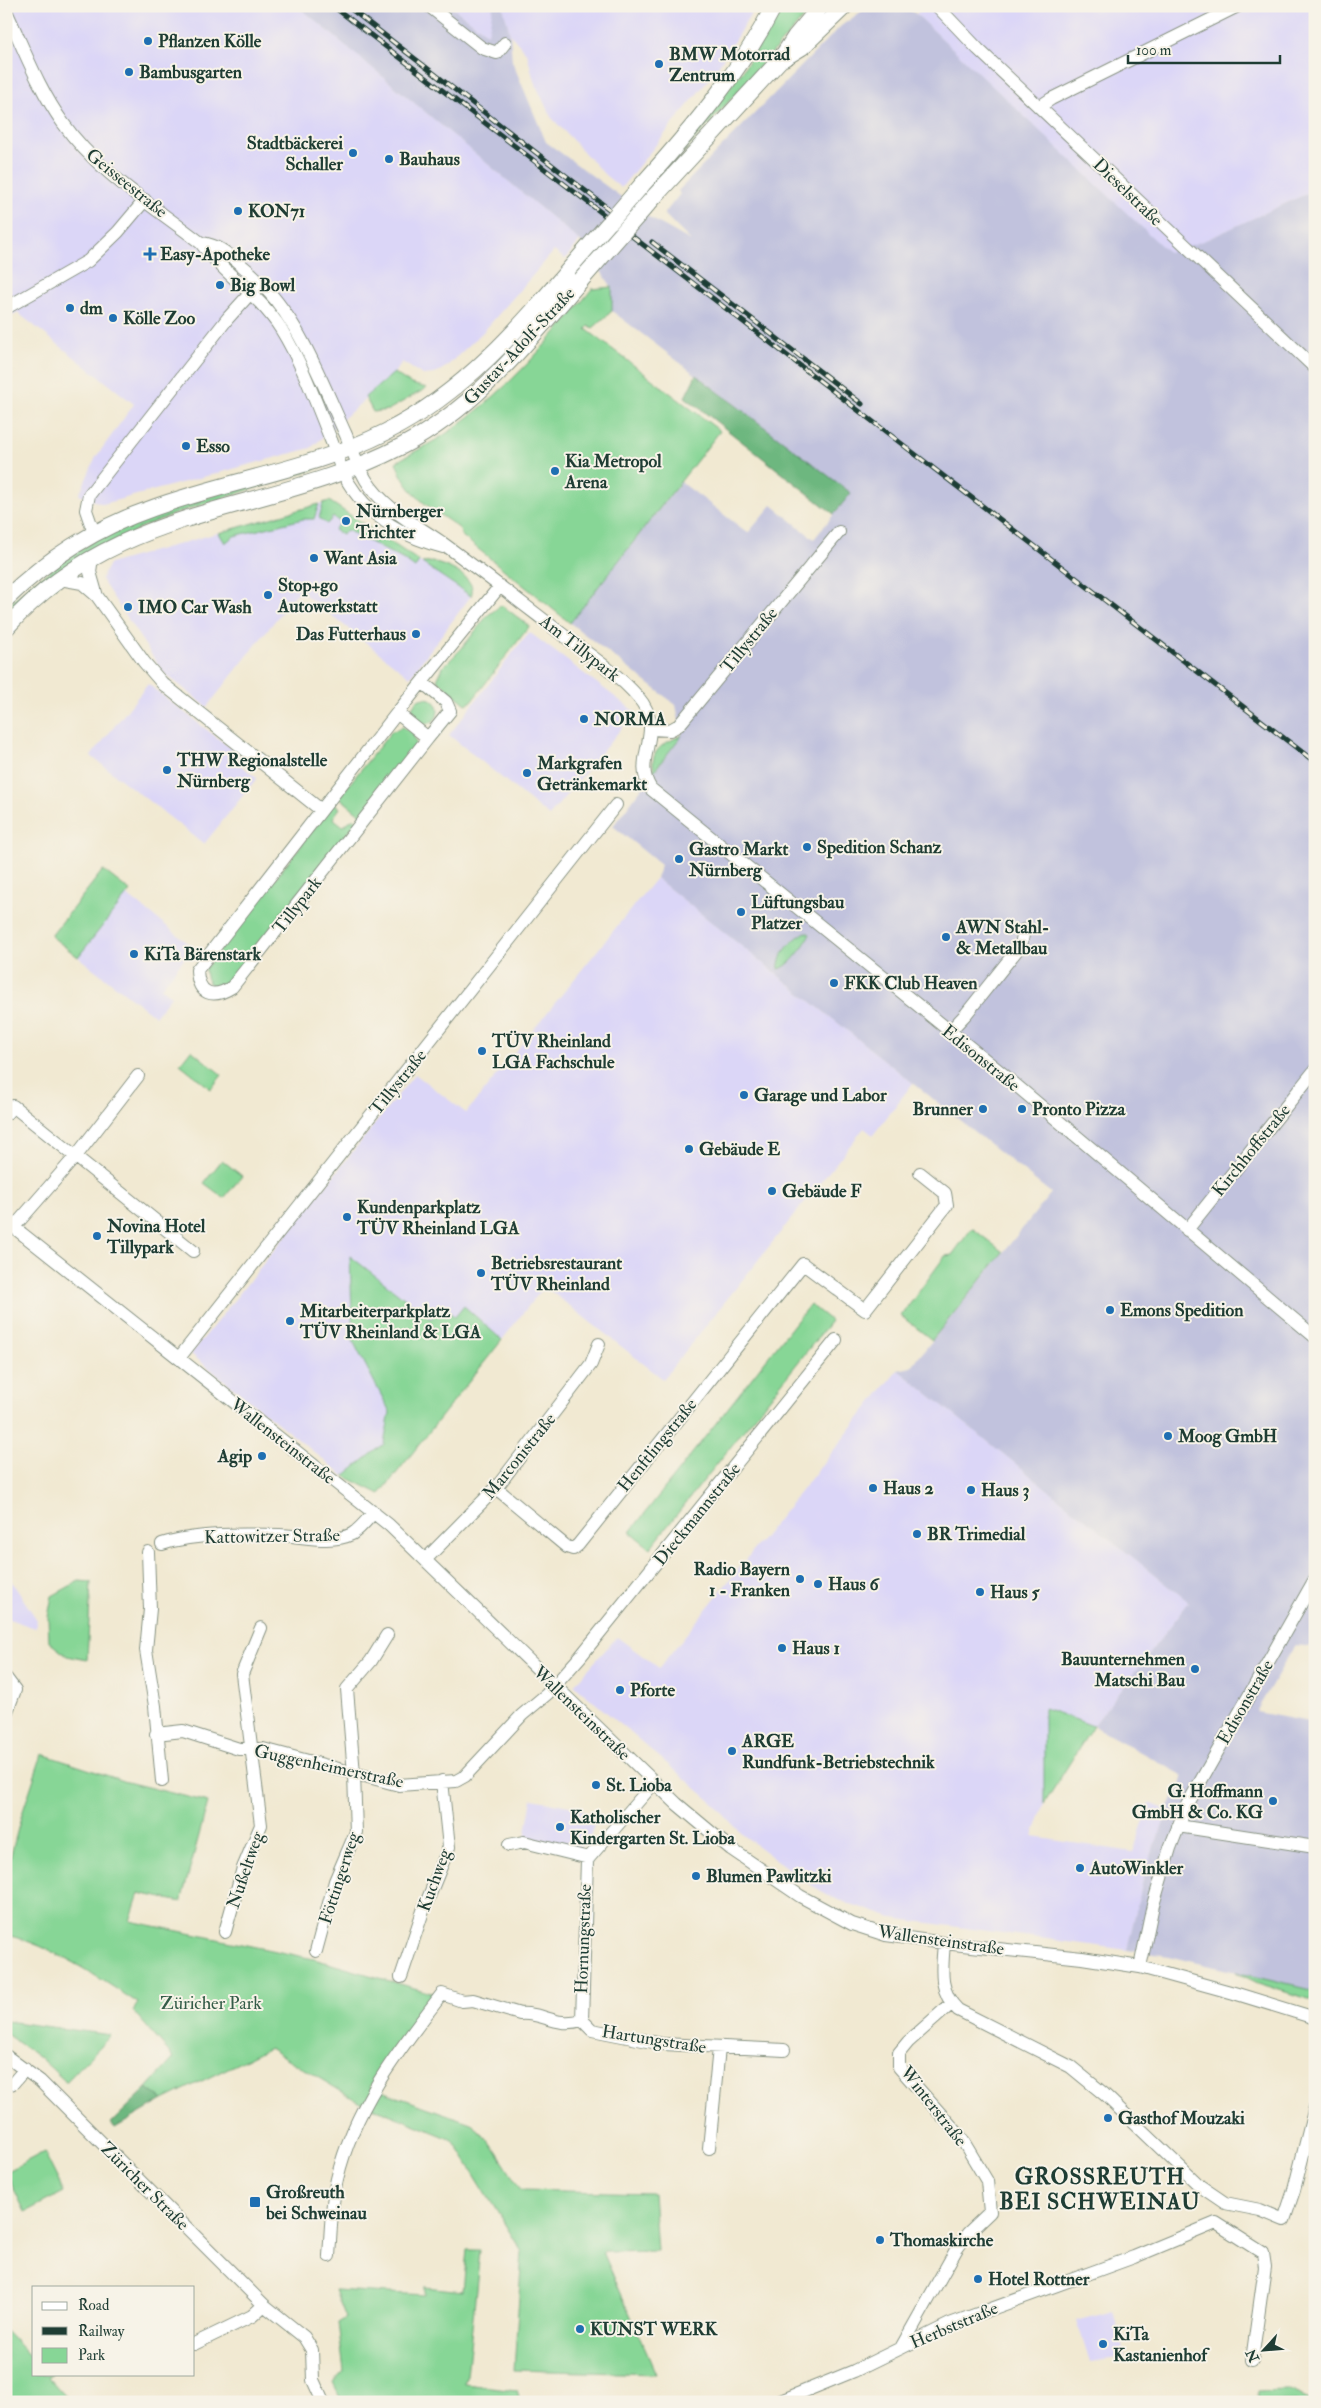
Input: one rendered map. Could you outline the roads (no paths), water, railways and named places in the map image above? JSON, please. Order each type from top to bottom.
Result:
[{"type":"main road","name":"Gustav-Adolf-Straße","points":[[6,599],[47,564],[94,533],[159,506],[343,450],[401,424],[458,385],[510,336],[684,138],[726,85],[774,6]]},
{"type":"main road","name":"Gustav-Adolf-Straße","points":[[6,628],[27,606],[60,579],[92,557],[128,539],[163,525],[359,465],[425,433],[481,392],[654,197],[780,60],[794,37],[821,6]]},
{"type":"main road","name":"Gustav-Adolf-Straße","points":[[780,60],[802,47],[845,6]]},
{"type":"street","points":[[429,6],[482,48],[497,53],[504,43]]},
{"type":"street","points":[[1039,107],[1051,99],[1238,6]]},
{"type":"street","name":"Dieselstraße","points":[[936,9],[1315,368]]},
{"type":"street","name":"Geisseestraße","points":[[6,11],[36,78],[68,130],[98,162],[201,243],[208,252],[252,292],[272,315],[290,346],[343,450],[359,465]]},
{"type":"street","points":[[6,308],[88,260],[118,232],[145,200]]},
{"type":"street","name":"Geisseestraße","points":[[201,243],[215,244],[261,281],[290,316],[302,337],[343,450],[343,471]]},
{"type":"street","points":[[94,533],[86,510],[89,495],[204,347],[261,281]]},
{"type":"street","name":"Am Tillypark","points":[[359,465],[367,481],[383,500],[408,521],[500,586],[630,688],[646,707],[651,720],[644,766],[646,780]]},
{"type":"street","name":"Am Tillypark","points":[[343,471],[348,482],[362,499],[385,522],[424,542],[450,549]]},
{"type":"street","name":"Tillystraße","points":[[651,729],[670,730],[679,725],[839,532]]},
{"type":"street","points":[[92,557],[90,572],[97,596]]},
{"type":"street","points":[[60,579],[78,581],[97,596],[144,662],[163,684],[322,810]]},
{"type":"street","name":"Tillypark","points":[[422,682],[446,702],[450,711],[232,987],[223,993],[212,995],[204,991],[197,981],[197,970],[397,713],[422,682],[500,586]]},
{"type":"street","points":[[397,713],[428,738]]},
{"type":"street","name":"Edisonstraße","points":[[646,780],[651,789],[679,814],[822,926],[949,1032],[1004,1075],[1315,1338]]},
{"type":"street","name":"Tillystraße","points":[[179,1358],[616,805]]},
{"type":"street","points":[[949,1032],[966,1014],[1021,945],[1024,930]]},
{"type":"street","name":"Kirchhoffstraße","points":[[1187,1230],[1315,1070]]},
{"type":"street","points":[[10,1224],[76,1156],[138,1076]]},
{"type":"street","points":[[9,1110],[76,1156],[193,1251]]},
{"type":"street","name":"Henftlingstraße","points":[[496,1488],[567,1547],[573,1549],[803,1264],[865,1310],[947,1205],[945,1193],[920,1173]]},
{"type":"street","name":"Wallensteinstraße","points":[[10,1224],[374,1512],[426,1559],[654,1783],[731,1849],[814,1905],[870,1930],[902,1938],[1082,1958],[1140,1967],[1315,2018]]},
{"type":"street","name":"Dieckmannstraße","points":[[555,1686],[836,1340]]},
{"type":"street","name":"Marconistraße","points":[[426,1559],[496,1488],[591,1364],[599,1344]]},
{"type":"street","name":"Kattowitzer Straße","points":[[162,1544],[181,1538],[211,1536],[276,1535],[333,1538],[351,1534],[374,1512]]},
{"type":"street","points":[[148,1552],[150,1610],[146,1650],[155,1706],[156,1734],[162,1781]]},
{"type":"street","name":"Edisonstraße","points":[[1140,1967],[1153,1905],[1178,1826],[1214,1756],[1315,1579]]},
{"type":"street","name":"Nußeltweg","points":[[225,1932],[242,1868],[261,1825],[242,1674],[261,1628]]},
{"type":"street","name":"Föttingerweg","points":[[316,1951],[335,1881],[356,1832],[354,1774],[347,1689],[371,1661],[387,1635]]},
{"type":"street","points":[[6,1678],[15,1690],[6,1714]]},
{"type":"street","name":"Guggenheimerstraße","points":[[156,1734],[183,1731],[239,1749],[252,1749],[399,1785],[456,1781],[465,1776],[522,1715],[555,1686]]},
{"type":"street","name":"Kuchweg","points":[[401,1977],[423,1911],[448,1847],[442,1781]]},
{"type":"street","points":[[509,1844],[524,1842],[589,1858],[654,1783]]},
{"type":"street","points":[[1178,1826],[1315,1847]]},
{"type":"street","name":"Hornungstraße","points":[[582,2020],[586,1868],[589,1858]]},
{"type":"street","points":[[944,1943],[942,1984],[951,2004],[964,2014],[1071,2066],[1104,2094],[1200,2186],[1225,2203],[1260,2210],[1284,2220],[1294,2190],[1315,2107]]},
{"type":"street","name":"Hartungstraße","points":[[329,2256],[337,2180],[350,2137],[363,2107],[397,2052],[442,1994],[462,2001],[473,2000],[520,2014],[528,2014],[567,2024],[582,2020],[592,2030],[663,2044],[784,2050]]},
{"type":"street","name":"Winterstraße","points":[[901,2348],[956,2250],[968,2233],[990,2212],[988,2181],[960,2136],[899,2067],[899,2053],[908,2042],[951,2004]]},
{"type":"street","points":[[709,2148],[718,2048]]},
{"type":"street","name":"Züricher Straße","points":[[6,2056],[40,2081],[264,2305],[304,2337],[312,2350],[313,2380],[323,2402]]},
{"type":"street","points":[[6,2086],[13,2083],[25,2069]]},
{"type":"street","points":[[1225,2203],[1216,2223],[1263,2253],[1265,2266],[1252,2360]]},
{"type":"street","name":"Herbststraße","points":[[778,2402],[854,2371],[950,2324],[1134,2257],[1216,2223]]},
{"type":"street","points":[[195,2344],[252,2316],[264,2305]]},
{"type":"railway","points":[[333,6],[1315,762]]},
{"type":"railway","points":[[347,6],[632,227]]},
{"type":"railway","points":[[652,242],[862,404]]},
{"type":"place","name":"Pflanzen Kölle","points":[[148,41]]},
{"type":"place","name":"BMW Motorrad Zentrum","points":[[659,64]]},
{"type":"place","name":"Bambusgarten","points":[[129,72]]},
{"type":"place","name":"Stadtbäckerei Schaller","points":[[353,153]]},
{"type":"place","name":"Bauhaus","points":[[389,159]]},
{"type":"place","name":"KON71","points":[[238,211]]},
{"type":"place","name":"Easy-Apotheke","points":[[150,254]]},
{"type":"place","name":"Big Bowl","points":[[220,285]]},
{"type":"place","name":"dm","points":[[70,308]]},
{"type":"place","name":"Kölle Zoo","points":[[113,318]]},
{"type":"place","name":"Esso","points":[[186,446]]},
{"type":"place","name":"Kia Metropol Arena","points":[[555,471]]},
{"type":"place","name":"Nürnberger Trichter","points":[[346,521]]},
{"type":"place","name":"Want Asia","points":[[314,558]]},
{"type":"place","name":"Stop+go Autowerkstatt","points":[[268,595]]},
{"type":"place","name":"IMO Car Wash","points":[[128,607]]},
{"type":"place","name":"Das Futterhaus","points":[[416,634]]},
{"type":"place","name":"NORMA","points":[[584,719]]},
{"type":"place","name":"THW Regionalstelle Nürnberg","points":[[167,770]]},
{"type":"place","name":"Markgrafen Getränkemarkt","points":[[527,773]]},
{"type":"place","name":"Spedition Schanz","points":[[807,847]]},
{"type":"place","name":"Gastro Markt Nürnberg","points":[[679,859]]},
{"type":"place","name":"Lüftungsbau Platzer","points":[[741,912]]},
{"type":"place","name":"AWN Stahl- & Metallbau","points":[[946,937]]},
{"type":"place","name":"KiTa Bärenstark","points":[[134,954]]},
{"type":"place","name":"FKK Club Heaven","points":[[834,983]]},
{"type":"place","name":"TÜV Rheinland LGA Fachschule","points":[[482,1051]]},
{"type":"place","name":"Garage und Labor","points":[[744,1095]]},
{"type":"place","name":"Brunner","points":[[983,1109]]},
{"type":"place","name":"Pronto Pizza","points":[[1022,1109]]},
{"type":"place","name":"Gebäude E","points":[[689,1149]]},
{"type":"place","name":"Gebäude F","points":[[772,1191]]},
{"type":"place","name":"Kundenparkplatz TÜV Rheinland LGA","points":[[347,1217]]},
{"type":"place","name":"Novina Hotel Tillypark","points":[[97,1236]]},
{"type":"place","name":"Betriebsrestaurant TÜV Rheinland","points":[[481,1273]]},
{"type":"place","name":"Emons Spedition","points":[[1110,1310]]},
{"type":"place","name":"Mitarbeiterparkplatz TÜV Rheinland & LGA","points":[[290,1321]]},
{"type":"place","name":"Moog GmbH","points":[[1168,1436]]},
{"type":"place","name":"Agip","points":[[262,1456]]},
{"type":"place","name":"Haus 2","points":[[873,1488]]},
{"type":"place","name":"Haus 3","points":[[971,1490]]},
{"type":"place","name":"BR Trimedial","points":[[917,1534]]},
{"type":"place","name":"Radio Bayern 1 - Franken","points":[[800,1579]]},
{"type":"place","name":"Haus 6","points":[[818,1584]]},
{"type":"place","name":"Haus 5","points":[[980,1592]]},
{"type":"place","name":"Haus 1","points":[[782,1648]]},
{"type":"place","name":"Bauunternehmen Matschi Bau","points":[[1195,1669]]},
{"type":"place","name":"Pforte","points":[[620,1690]]},
{"type":"place","name":"ARGE Rundfunk-Betriebstechnik","points":[[732,1751]]},
{"type":"place","name":"St. Lioba","points":[[596,1785]]},
{"type":"place","name":"G. Hoffmann GmbH & Co. KG","points":[[1273,1801]]},
{"type":"place","name":"Katholischer Kindergarten St. Lioba","points":[[560,1827]]},
{"type":"place","name":"AutoWinkler","points":[[1080,1868]]},
{"type":"place","name":"Blumen Pawlitzki","points":[[696,1876]]},
{"type":"place","name":"Gasthof Mouzaki","points":[[1108,2118]]},
{"type":"place","name":"Großreuth bei Schweinau","points":[[255,2202]]},
{"type":"place","name":"Thomaskirche","points":[[880,2240]]},
{"type":"place","name":"Hotel Rottner","points":[[978,2279]]},
{"type":"place","name":"KUNST WERK","points":[[580,2329]]},
{"type":"place","name":"KiTa Kastanienhof","points":[[1103,2344]]},
{"type":"district","name":"GROSSREUTH BEI SCHWEINAU","points":[[1100,2188]]},
{"type":"park label","name":"Züricher Park","points":[[211,2003]]}]
